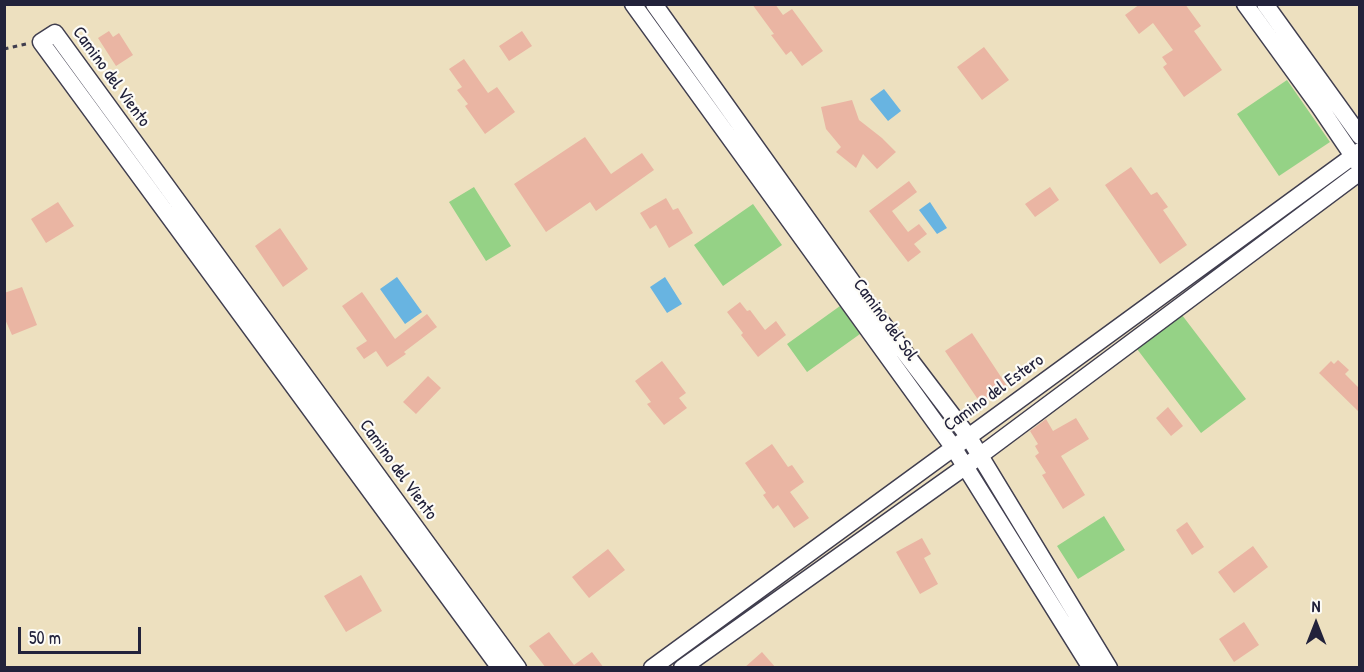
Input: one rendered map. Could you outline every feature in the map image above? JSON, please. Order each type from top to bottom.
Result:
[{"type":"street","name":"Camino del Sol","points":[[633,4],[953,447],[1091,668]]},
{"type":"street","name":"Camino del Sol","points":[[654,4],[870,307],[968,436],[1109,668]]},
{"type":"street","points":[[1245,4],[1357,158]]},
{"type":"street","points":[[1265,4],[1359,136]]},
{"type":"street","name":"Camino del Viento","points":[[500,668],[41,42],[55,33],[518,668]]},
{"type":"street","name":"Camino del Estero","points":[[652,668],[968,436],[1357,158]]},
{"type":"street","points":[[682,668],[980,456],[1359,172]]},
{"type":"path","points":[[4,49],[41,42]]},
{"type":"green space","points":[[1287,80],[1330,142],[1279,176],[1237,114]]},
{"type":"green space","points":[[474,187],[511,246],[486,261],[449,202]]},
{"type":"green space","points":[[753,204],[782,245],[723,286],[694,245]]},
{"type":"green space","points":[[840,306],[860,334],[807,372],[787,344]]},
{"type":"green space","points":[[1182,315],[1246,399],[1201,433],[1137,349]]},
{"type":"green space","points":[[1104,516],[1125,550],[1078,579],[1057,546]]},
{"type":"water","points":[[884,89],[901,111],[888,121],[870,99]]},
{"type":"water","points":[[930,202],[947,228],[937,234],[919,210]]},
{"type":"water","points":[[397,277],[422,312],[405,324],[380,289]]},
{"type":"water","points":[[665,277],[682,304],[667,313],[650,287]]},
{"type":"building","points":[[752,4],[775,4],[783,15],[792,9],[823,51],[802,66],[791,51],[786,55]]},
{"type":"building","points":[[1140,4],[1185,4],[1201,26],[1194,31],[1222,70],[1184,97],[1163,67],[1167,64],[1162,57],[1173,50],[1153,23],[1139,34],[1125,15]]},
{"type":"building","points":[[109,31],[113,37],[119,33],[133,55],[116,66],[98,38]]},
{"type":"building","points":[[522,31],[532,46],[509,61],[499,46]]},
{"type":"building","points":[[984,47],[1009,80],[982,100],[957,67]]},
{"type":"building","points":[[464,59],[488,93],[497,87],[515,112],[485,134],[465,106],[468,104],[457,90],[462,87],[449,69]]},
{"type":"building","points":[[852,100],[859,120],[896,152],[877,169],[863,154],[856,168],[836,152],[841,147],[826,129],[821,107]]},
{"type":"building","points":[[585,137],[611,174],[642,153],[654,170],[596,211],[590,202],[546,232],[514,184]]},
{"type":"building","points":[[1131,167],[1151,195],[1157,192],[1168,207],[1163,210],[1187,245],[1160,264],[1105,185]]},
{"type":"building","points":[[909,181],[917,192],[892,211],[908,232],[919,224],[927,234],[914,244],[921,252],[908,262],[869,211]]},
{"type":"building","points":[[1050,187],[1059,200],[1035,217],[1025,204]]},
{"type":"building","points":[[666,198],[673,210],[678,208],[693,233],[669,248],[656,225],[650,229],[640,213]]},
{"type":"building","points":[[58,202],[74,226],[46,243],[31,219]]},
{"type":"building","points":[[280,228],[308,269],[283,287],[255,246]]},
{"type":"building","points":[[22,287],[37,325],[12,335],[4,317],[4,293]]},
{"type":"building","points":[[362,292],[395,339],[427,314],[437,327],[387,367],[376,351],[364,359],[356,348],[367,341],[342,306]]},
{"type":"building","points":[[740,302],[747,311],[750,310],[765,330],[776,321],[786,335],[758,357],[727,312]]},
{"type":"building","points":[[972,333],[1007,386],[981,404],[945,351]]},
{"type":"building","points":[[1338,360],[1349,370],[1345,374],[1359,388],[1359,412],[1319,373],[1331,361],[1334,364]]},
{"type":"building","points":[[662,361],[686,393],[679,398],[687,408],[664,425],[647,404],[651,402],[635,381]]},
{"type":"building","points":[[428,376],[441,388],[416,414],[403,402]]},
{"type":"building","points":[[1168,407],[1183,426],[1171,436],[1156,418]]},
{"type":"building","points":[[1076,418],[1089,439],[1061,456],[1085,495],[1063,509],[1042,475],[1046,473],[1035,456],[1039,453],[1035,446],[1038,444],[1030,431],[1046,419],[1053,431]]},
{"type":"building","points":[[772,444],[788,467],[792,465],[804,482],[790,492],[809,518],[794,528],[778,505],[773,509],[763,495],[766,493],[745,463]]},
{"type":"building","points":[[1187,522],[1204,547],[1192,555],[1176,530]]},
{"type":"building","points":[[922,538],[931,554],[924,558],[938,584],[920,594],[896,552]]},
{"type":"building","points":[[1253,546],[1268,567],[1234,593],[1218,572]]},
{"type":"building","points":[[608,549],[625,570],[589,598],[572,577]]},
{"type":"building","points":[[361,575],[382,611],[346,632],[324,596]]},
{"type":"building","points":[[1244,622],[1259,645],[1234,662],[1219,639]]},
{"type":"building","points":[[549,632],[574,665],[592,652],[604,668],[546,668],[529,646]]},
{"type":"building","points":[[762,652],[776,668],[744,668]]}]
